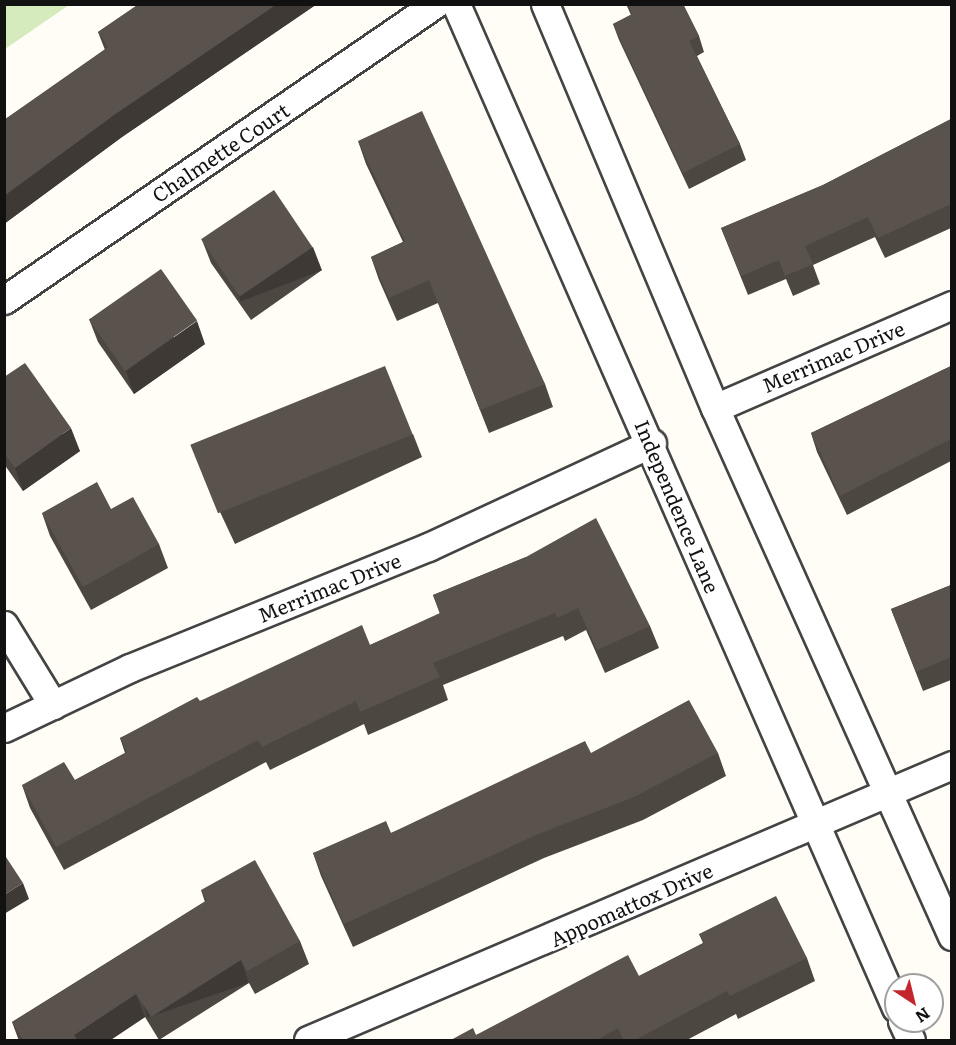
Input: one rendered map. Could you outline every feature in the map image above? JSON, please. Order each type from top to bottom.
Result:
[{"type":"street","name":"Chalmette Court","points":[[4,300],[435,4]]},
{"type":"street","name":"Independence Lane","points":[[456,4],[651,443],[814,824],[884,981]]},
{"type":"street","points":[[545,4],[715,408],[951,936]]},
{"type":"street","name":"Merrimac Drive","points":[[715,408],[951,305]]},
{"type":"street","name":"Merrimac Drive","points":[[4,728],[130,668],[428,547],[651,443]]},
{"type":"street","points":[[4,625],[53,705]]},
{"type":"street","name":"Appomattox Drive","points":[[308,1041],[951,765]]},
{"type":"green space","points":[[5,4],[69,4],[69,5],[5,49]]},
{"type":"building","points":[[139,4],[277,4],[114,115],[4,196],[4,120],[108,47],[98,32]]},
{"type":"building","points":[[628,4],[683,4],[699,36],[689,41],[740,144],[683,173],[613,24],[632,14]]},
{"type":"building","points":[[422,111],[545,384],[480,410],[429,280],[389,298],[371,257],[405,241],[358,141]]},
{"type":"building","points":[[951,119],[951,204],[878,238],[868,217],[805,246],[813,264],[785,276],[779,260],[741,276],[721,228],[823,185]]},
{"type":"building","points":[[274,190],[313,247],[240,296],[201,239]]},
{"type":"building","points":[[161,269],[197,321],[125,371],[89,319]]},
{"type":"building","points":[[25,363],[71,428],[15,468],[4,453],[4,377]]},
{"type":"building","points":[[385,366],[413,435],[218,513],[190,445]]},
{"type":"building","points":[[951,366],[951,439],[840,496],[811,433]]},
{"type":"building","points":[[97,482],[111,509],[133,497],[159,544],[83,587],[42,513]]},
{"type":"building","points":[[596,518],[650,626],[597,650],[578,608],[557,618],[555,613],[433,663],[440,677],[360,712],[356,701],[262,747],[258,740],[56,847],[22,785],[64,762],[75,780],[127,752],[120,738],[197,697],[200,701],[362,625],[370,645],[440,613],[433,595],[526,557]]},
{"type":"building","points":[[951,585],[951,657],[916,672],[891,609]]},
{"type":"building","points":[[689,700],[718,753],[634,797],[536,835],[344,924],[313,853],[386,821],[391,833],[585,741],[591,753]]},
{"type":"building","points":[[4,854],[23,883],[4,895]]},
{"type":"building","points":[[255,860],[300,941],[247,971],[241,960],[151,1017],[136,994],[74,1035],[78,1041],[24,1041],[12,1022],[207,900],[201,890]]},
{"type":"building","points":[[776,896],[807,958],[730,996],[727,991],[633,1041],[624,1041],[618,1028],[595,1041],[449,1041],[473,1028],[476,1035],[628,955],[639,976],[704,943],[699,934]]}]
